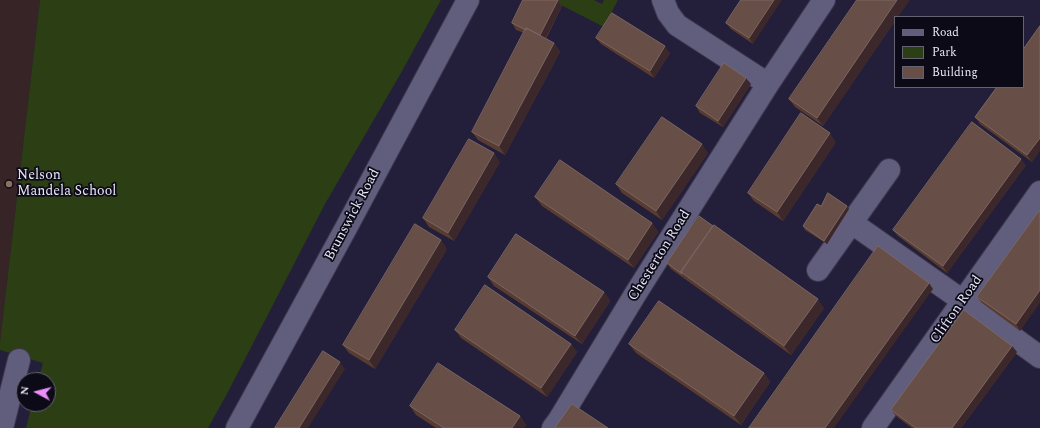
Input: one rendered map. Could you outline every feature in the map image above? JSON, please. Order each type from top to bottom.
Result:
[{"type":"street","name":"Brunswick Road","points":[[237,428],[468,0]]},
{"type":"street","points":[[663,0],[668,13],[677,25],[768,84]]},
{"type":"street","name":"Chesterton Road","points":[[553,428],[768,84],[824,0]]},
{"type":"street","points":[[818,270],[889,170]]},
{"type":"street","name":"Clifton Road","points":[[880,426],[963,301],[1040,192]]},
{"type":"street","points":[[852,223],[1040,357]]},
{"type":"street","points":[[2,428],[19,360]]},
{"type":"shaded area","name":"Nelson Mandela School","points":[[0,0],[40,0],[0,342]]},
{"type":"green space","points":[[40,0],[441,0],[401,73],[325,204],[208,428],[26,428],[30,412],[56,412],[56,372],[40,372],[43,363],[0,350]]},
{"type":"green space","points":[[551,0],[594,0],[602,4],[604,0],[618,0],[604,27]]},
{"type":"building","points":[[523,0],[558,0],[540,35],[512,23]]},
{"type":"building","points":[[741,0],[774,0],[749,38],[726,23]]},
{"type":"building","points":[[857,0],[897,0],[817,118],[789,99]]},
{"type":"building","points":[[612,13],[665,46],[650,71],[596,38]]},
{"type":"building","points":[[1040,26],[1040,138],[1027,155],[975,117],[996,88],[1024,88],[1024,49]]},
{"type":"building","points":[[526,28],[554,43],[499,146],[472,132]]},
{"type":"building","points":[[724,63],[746,78],[718,121],[696,106]]},
{"type":"building","points":[[801,113],[830,133],[777,212],[748,193]]},
{"type":"building","points":[[662,117],[702,144],[656,211],[616,184]]},
{"type":"building","points":[[972,122],[1021,159],[943,266],[893,230]]},
{"type":"building","points":[[469,139],[494,153],[448,233],[423,218]]},
{"type":"building","points":[[560,160],[652,223],[628,260],[535,197]]},
{"type":"building","points":[[828,193],[847,206],[824,241],[803,226],[817,204],[821,206]]},
{"type":"building","points":[[1040,210],[1040,290],[1016,324],[977,297]]},
{"type":"building","points":[[699,216],[713,226],[681,272],[682,274],[667,263]]},
{"type":"building","points":[[415,224],[441,240],[369,360],[343,345]]},
{"type":"building","points":[[714,225],[818,299],[784,346],[681,272]]},
{"type":"building","points":[[516,234],[604,292],[575,336],[488,277]]},
{"type":"building","points":[[878,246],[929,283],[825,428],[749,428]]},
{"type":"building","points":[[485,285],[571,344],[541,388],[455,330]]},
{"type":"building","points":[[659,301],[764,373],[734,416],[629,344]]},
{"type":"building","points":[[964,310],[1012,346],[952,428],[916,428],[891,410]]},
{"type":"building","points":[[323,351],[340,362],[299,428],[275,428]]},
{"type":"building","points":[[438,363],[520,416],[512,428],[444,428],[410,406]]},
{"type":"building","points":[[572,404],[608,428],[555,428]]},
{"type":"place","name":"Nelson Mandela School","points":[[9,184]]}]
